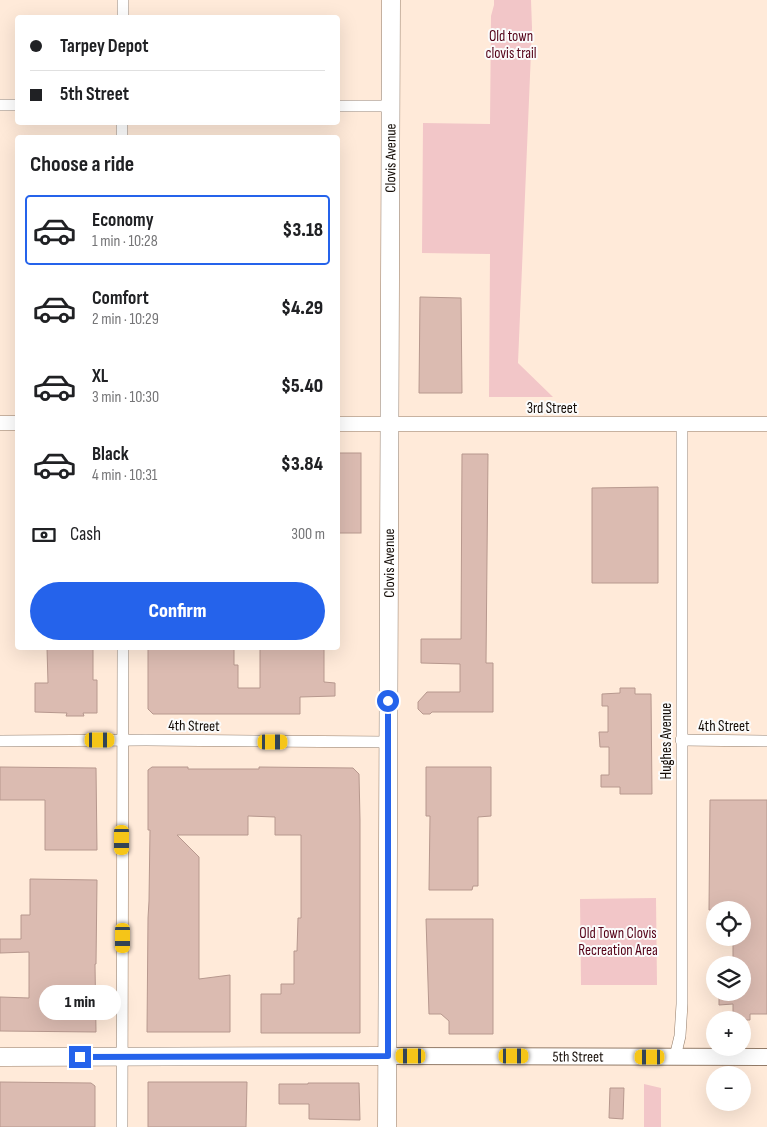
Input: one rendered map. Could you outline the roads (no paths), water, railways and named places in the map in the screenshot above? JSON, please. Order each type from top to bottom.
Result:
[{"type":"main road","name":"Clovis Avenue","points":[[387,1127],[392,0]]},
{"type":"main road","name":"5th Street","points":[[0,1057],[767,1057]]},
{"type":"street","points":[[123,0],[123,15]]},
{"type":"street","points":[[0,105],[15,105]]},
{"type":"street","points":[[340,106],[392,106]]},
{"type":"street","points":[[0,423],[15,423]]},
{"type":"street","name":"3rd Street","points":[[340,424],[767,424]]},
{"type":"street","name":"Hughes Avenue","points":[[675,1057],[680,1036],[682,1004],[682,424]]},
{"type":"street","points":[[122,1127],[123,650]]},
{"type":"street","name":"4th Street","points":[[681,740],[767,741]]},
{"type":"street","name":"4th Street","points":[[0,741],[388,742]]},
{"type":"park label","name":"Old town clovis trail","points":[[511,44]]},
{"type":"park label","name":"Old Town Clovis Recreation Area","points":[[618,942]]}]
